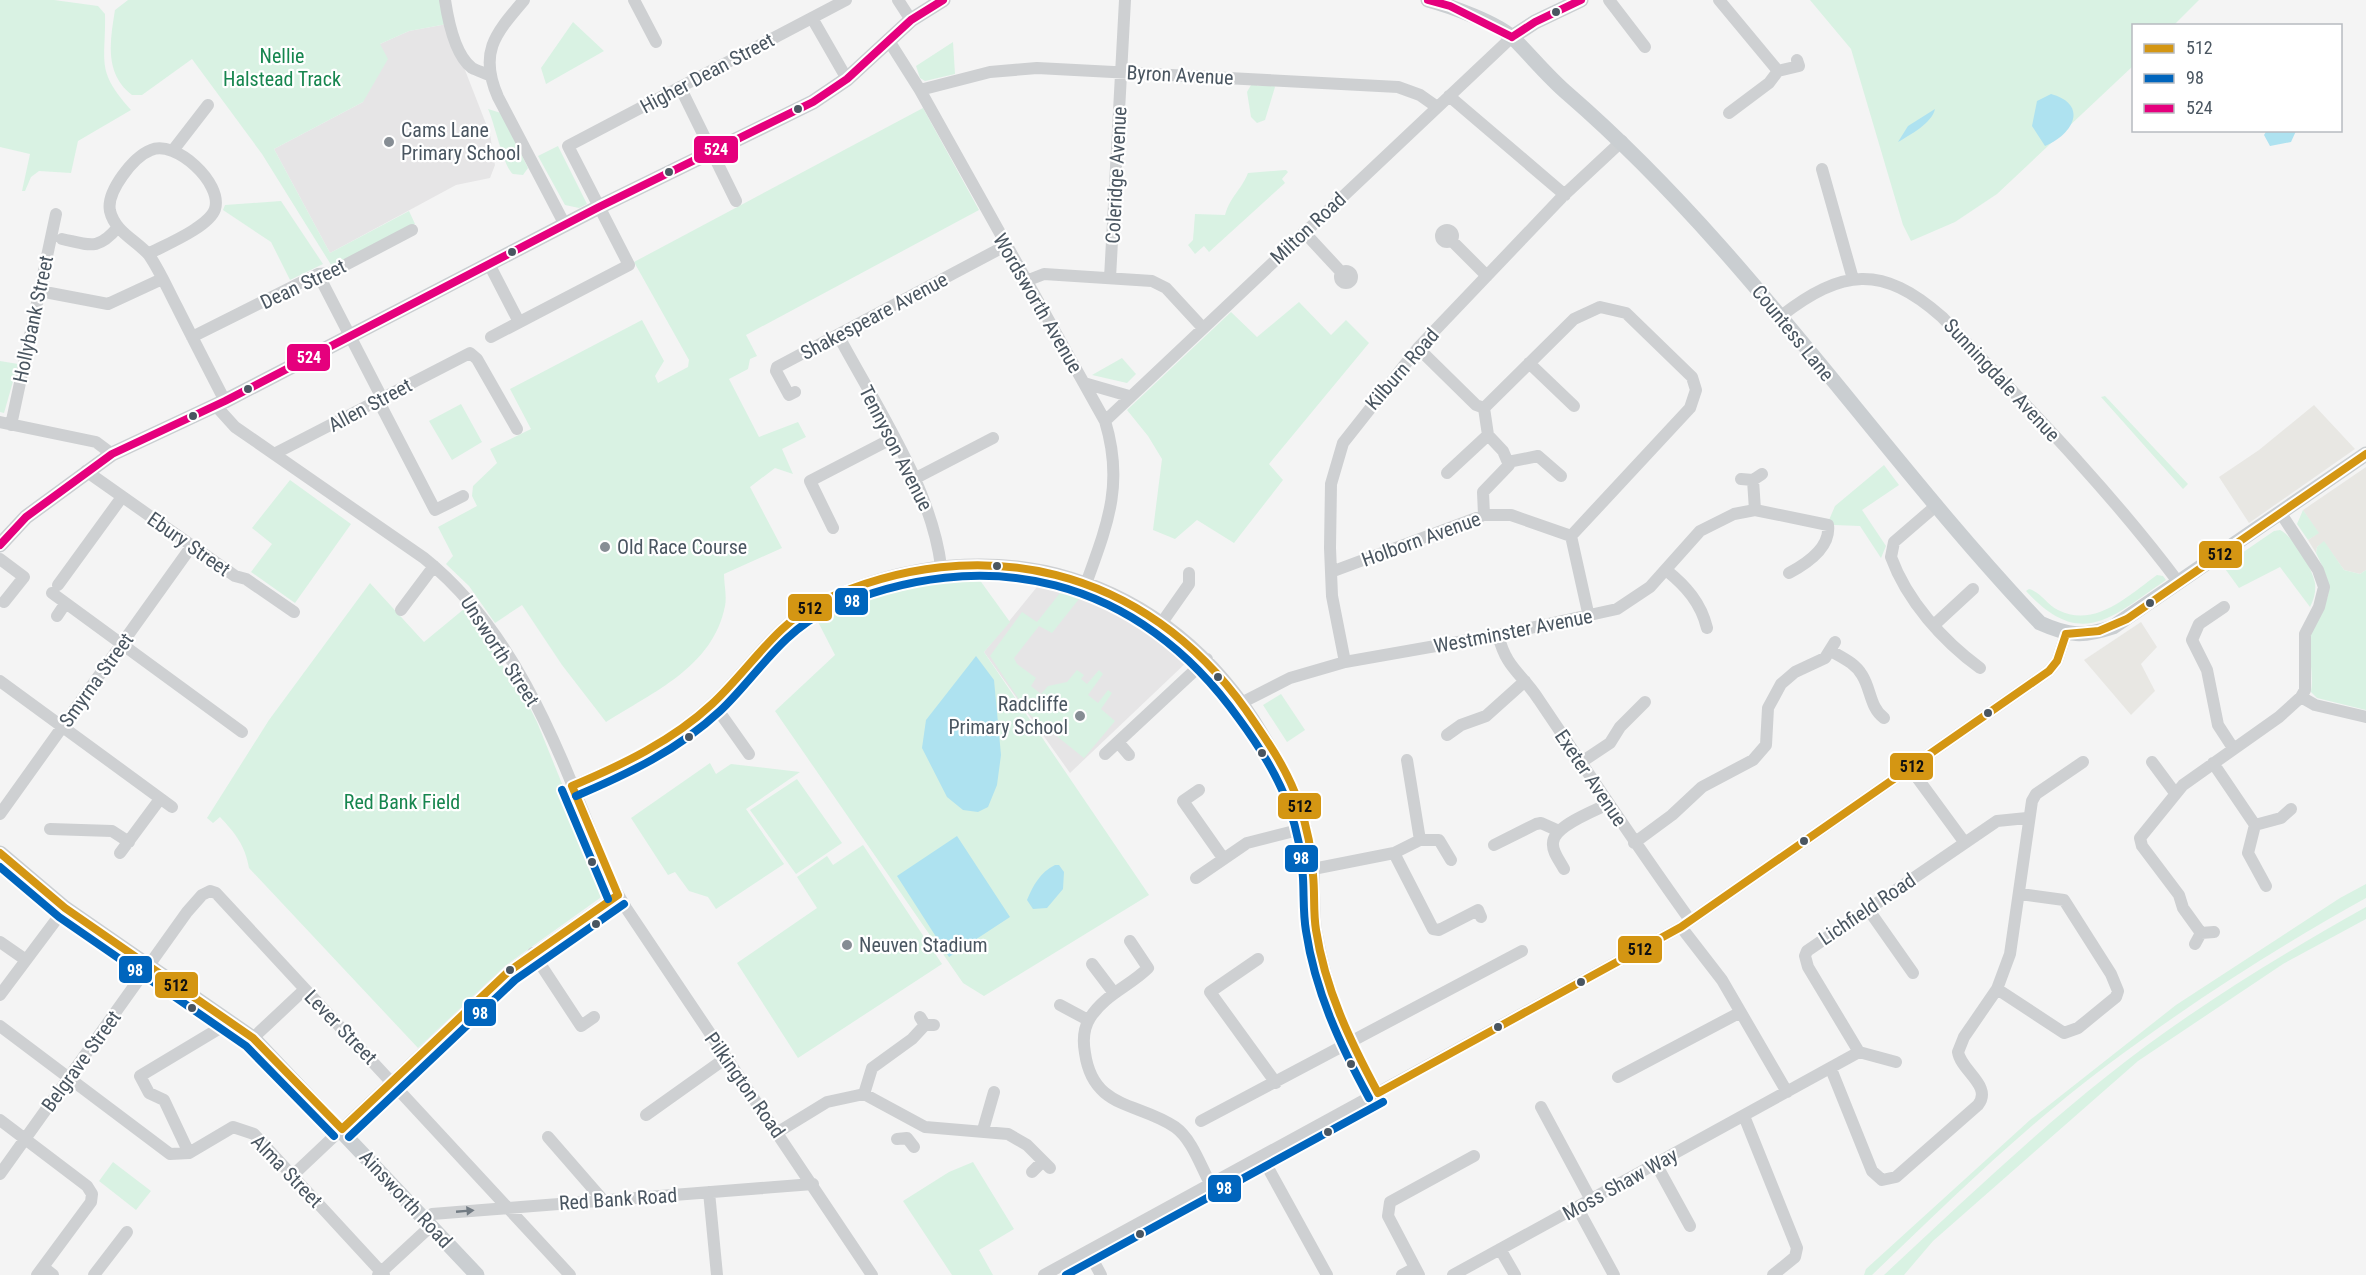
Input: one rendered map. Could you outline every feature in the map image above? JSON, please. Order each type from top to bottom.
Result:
[{"type":"main road","points":[[0,545],[26,517],[112,454],[220,403],[599,207],[805,107],[847,79],[911,21],[944,0]]},
{"type":"main road","points":[[1428,0],[1450,6],[1512,37],[1535,22],[1581,0]]},
{"type":"main road","name":"Countess Lane","points":[[1512,37],[1542,71],[1622,141],[1673,192],[1781,316],[1904,470],[2040,623],[2066,634]]},
{"type":"main road","points":[[2066,634],[2099,631],[2113,627],[2366,454]]},
{"type":"main road","name":"Ainsworth Road","points":[[0,853],[65,908],[253,1038],[342,1129],[477,1275]]},
{"type":"street","points":[[445,0],[447,15],[465,61],[473,68],[490,76]]},
{"type":"street","points":[[524,0],[493,41],[489,52],[490,76],[498,97],[565,225]]},
{"type":"street","points":[[634,0],[640,21],[656,42]]},
{"type":"street","name":"Higher Dean Street","points":[[599,207],[568,146],[846,0]]},
{"type":"street","points":[[898,0],[911,21]]},
{"type":"street","name":"Coleridge Avenue","points":[[1110,278],[1125,0]]},
{"type":"street","points":[[1609,0],[1645,47]]},
{"type":"street","points":[[1719,0],[1778,72]]},
{"type":"street","points":[[812,18],[847,79]]},
{"type":"street","name":"Milton Road","points":[[1105,421],[1202,327],[1512,37]]},
{"type":"street","name":"Wordsworth Avenue","points":[[889,41],[920,90],[1005,246],[1105,421],[1114,457],[1114,489],[1107,523],[1087,581]]},
{"type":"street","points":[[1729,113],[1769,82],[1778,72],[1799,66],[1797,60]]},
{"type":"street","name":"Byron Avenue","points":[[920,90],[931,85],[1015,68],[1398,87],[1420,95],[1437,107]]},
{"type":"street","points":[[680,87],[736,201]]},
{"type":"street","points":[[1449,96],[1565,195]]},
{"type":"street","points":[[174,149],[209,106]]},
{"type":"street","name":"Kilburn Road","points":[[1345,662],[1332,596],[1331,572],[1331,484],[1337,456],[1352,429],[1418,348],[1565,195],[1622,141]]},
{"type":"street","points":[[162,147],[174,149],[210,182],[215,193],[215,208],[207,222],[148,254],[118,227],[110,212],[109,200],[113,188],[141,156],[162,147]]},
{"type":"street","points":[[1823,169],[1853,279]]},
{"type":"street","points":[[491,337],[629,266],[599,207]]},
{"type":"street","name":"Hollybank Street","points":[[6,423],[56,214]]},
{"type":"street","points":[[62,239],[93,246],[106,241],[118,227]]},
{"type":"street","name":"Dean Street","points":[[192,337],[318,273],[330,273],[412,230]]},
{"type":"street","points":[[1304,232],[1342,273]]},
{"type":"street","points":[[1451,240],[1487,276]]},
{"type":"street","name":"Shakespeare Avenue","points":[[795,392],[789,395],[776,371],[777,367],[1005,246]]},
{"type":"street","name":"Unsworth Street","points":[[148,254],[192,337],[220,403],[235,427],[434,566],[473,605],[531,691],[618,895]]},
{"type":"street","points":[[489,264],[519,322]]},
{"type":"street","points":[[318,273],[435,510],[463,496]]},
{"type":"street","points":[[1026,281],[1044,274],[1159,283],[1202,327]]},
{"type":"street","points":[[51,293],[108,304],[162,279]]},
{"type":"street","name":"Sunningdale Avenue","points":[[1781,316],[1823,287],[1853,279],[1903,287],[1942,317],[2127,516],[2179,583]]},
{"type":"street","points":[[1484,408],[1574,319],[1592,309],[1619,310],[1633,319],[1687,371],[1695,385],[1694,399],[1690,408],[1570,536],[1589,616]]},
{"type":"street","name":"Tennyson Avenue","points":[[838,335],[914,479],[933,522],[941,566]]},
{"type":"street","points":[[1418,348],[1476,405],[1484,408]]},
{"type":"street","name":"Allen Street","points":[[274,454],[470,353],[477,359],[516,422]]},
{"type":"street","points":[[1529,363],[1574,406]]},
{"type":"street","points":[[1084,383],[1129,396]]},
{"type":"street","points":[[1484,408],[1488,435],[1508,462],[1506,471],[1483,492],[1484,516]]},
{"type":"street","points":[[6,423],[96,442],[112,454]]},
{"type":"street","points":[[1447,473],[1488,435]]},
{"type":"street","points":[[833,528],[810,481],[893,438]]},
{"type":"street","points":[[914,479],[993,438]]},
{"type":"street","points":[[1508,462],[1538,456],[1561,476]]},
{"type":"street","name":"Ebury Street","points":[[86,471],[192,547],[235,576],[246,579],[294,612]]},
{"type":"street","points":[[1752,478],[1755,510]]},
{"type":"street","points":[[122,497],[55,589],[65,604],[234,731]]},
{"type":"street","points":[[1937,505],[1894,542],[1891,557],[1907,591],[1934,625],[1966,663],[1980,668]]},
{"type":"street","name":"Westminster Avenue","points":[[1243,702],[1290,678],[1345,662],[1498,635],[1626,606],[1666,570],[1688,543],[1709,525],[1755,510],[1828,525],[1828,531],[1815,556],[1789,577],[1782,562]]},
{"type":"street","points":[[2214,932],[2198,939],[2179,895],[2140,841],[2142,834],[2152,825],[2175,793],[2212,763],[2279,717],[2301,697],[2307,684],[2305,634],[2319,607],[2324,587],[2318,570],[2280,513]]},
{"type":"street","name":"Holborn Avenue","points":[[1331,572],[1484,516],[1511,515],[1570,536]]},
{"type":"street","name":"Smyrna Street","points":[[0,814],[192,547]]},
{"type":"street","points":[[0,559],[24,577],[4,602]]},
{"type":"street","points":[[572,786],[633,761],[690,723],[713,703],[768,641],[819,603],[878,579],[941,566],[987,563],[1016,566],[1087,581],[1122,596],[1163,621],[1207,659],[1243,702],[1280,762],[1298,801],[1306,828],[1313,869],[1316,925],[1323,967],[1334,1007],[1350,1043],[1378,1093]]},
{"type":"street","points":[[401,610],[434,566]]},
{"type":"street","points":[[1666,570],[1694,597],[1704,614],[1707,629]]},
{"type":"street","points":[[1163,621],[1189,584],[1189,573]]},
{"type":"street","points":[[1934,625],[1965,601],[1973,589]]},
{"type":"street","points":[[57,616],[65,604]]},
{"type":"street","points":[[2224,607],[2214,620],[2199,624],[2192,640],[2207,670],[2218,725],[2233,748]]},
{"type":"street","points":[[1044,1275],[1686,924],[2049,671],[2057,661],[2066,634]]},
{"type":"street","name":"Exeter Avenue","points":[[1498,635],[1506,660],[1525,681],[1634,843],[1722,980],[1739,1013],[1787,1092]]},
{"type":"street","points":[[1634,843],[1672,815],[1702,787],[1754,760],[1766,745],[1768,708],[1782,684],[1796,672],[1819,662],[1833,647],[1861,673],[1878,718]]},
{"type":"street","points":[[1105,754],[1207,659]]},
{"type":"street","points":[[0,681],[172,807]]},
{"type":"street","points":[[1445,736],[1461,725],[1486,716],[1525,681]]},
{"type":"street","points":[[4,701],[12,690]]},
{"type":"street","points":[[2301,697],[2315,705],[2366,717]]},
{"type":"street","points":[[1580,763],[1610,743],[1620,727],[1646,700]]},
{"type":"street","points":[[713,703],[749,754]]},
{"type":"street","points":[[1118,742],[1129,755]]},
{"type":"street","points":[[1407,760],[1420,840]]},
{"type":"street","points":[[2151,761],[2175,793]]},
{"type":"street","points":[[1831,1069],[1872,1171],[1882,1180],[1891,1180],[1981,1101],[1982,1089],[1962,1064],[1958,1052],[1964,1037],[1997,989],[2014,940],[2027,818],[2036,794],[2083,762]]},
{"type":"street","points":[[2212,763],[2255,825],[2248,853],[2262,871],[2266,886]]},
{"type":"street","points":[[1910,768],[1965,843]]},
{"type":"street","points":[[1199,790],[1182,801],[1223,858]]},
{"type":"street","points":[[120,854],[160,799]]},
{"type":"street","points":[[1564,869],[1552,844],[1559,831],[1608,804]]},
{"type":"street","points":[[2255,825],[2281,818],[2292,806]]},
{"type":"street","name":"Lichfield Road","points":[[1859,1052],[1808,967],[1805,956],[1812,946],[1997,821],[2027,818]]},
{"type":"street","points":[[1494,845],[1540,823],[1559,831]]},
{"type":"street","points":[[50,829],[65,825],[112,831],[129,842]]},
{"type":"street","points":[[1196,878],[1247,843],[1306,828]]},
{"type":"street","points":[[1313,869],[1394,853],[1420,840],[1439,840],[1451,860]]},
{"type":"street","points":[[1394,853],[1433,929],[1439,930],[1478,910],[1481,917]]},
{"type":"street","name":"Belgrave Street","points":[[0,1174],[187,912],[206,891]]},
{"type":"street","name":"Lever Street","points":[[206,891],[216,893],[565,1273]]},
{"type":"street","points":[[1997,989],[2064,1033],[2078,1028],[2116,997],[2118,991],[2111,974],[2064,900],[2020,894]]},
{"type":"street","points":[[292,1176],[508,972],[618,895]]},
{"type":"street","name":"Pilkington Road","points":[[618,895],[872,1275]]},
{"type":"street","points":[[0,995],[65,908]]},
{"type":"street","points":[[1868,909],[1914,972]]},
{"type":"street","points":[[1130,941],[1148,968],[1114,993],[1088,1020],[1084,1036],[1084,1051],[1094,1081],[1117,1103],[1175,1127],[1187,1141],[1211,1185]]},
{"type":"street","points":[[0,942],[26,960]]},
{"type":"street","points":[[1201,1121],[1522,951]]},
{"type":"street","points":[[533,953],[581,1026],[594,1017]]},
{"type":"street","points":[[1258,959],[1210,992],[1275,1083]]},
{"type":"street","points":[[1092,964],[1114,993]]},
{"type":"street","points":[[253,1038],[304,990]]},
{"type":"street","points":[[1060,1005],[1088,1020]]},
{"type":"street","points":[[1618,1076],[1739,1013]]},
{"type":"street","points":[[189,1153],[164,1100],[149,1093],[140,1076],[230,1022]]},
{"type":"street","points":[[864,1094],[872,1068],[912,1039],[926,1022]]},
{"type":"street","points":[[0,1026],[68,1078]]},
{"type":"street","points":[[1859,1052],[1896,1062]]},
{"type":"street","name":"Moss Shaw Way","points":[[1454,1275],[1859,1052]]},
{"type":"street","points":[[646,1115],[726,1058]]},
{"type":"street","name":"Alma Street","points":[[68,1078],[170,1154],[189,1153],[228,1129],[240,1128],[254,1134],[381,1274]]},
{"type":"street","points":[[983,1130],[985,1107],[994,1092]]},
{"type":"street","points":[[778,1132],[827,1102],[864,1094],[882,1101],[915,1123],[933,1128],[996,1131],[1018,1138],[1046,1164],[1032,1172]]},
{"type":"street","points":[[1541,1107],[1591,1200]]},
{"type":"street","points":[[1744,1116],[1797,1248],[1795,1257],[1773,1275]]},
{"type":"street","points":[[0,1120],[87,1186],[92,1198],[44,1272]]},
{"type":"street","points":[[906,1141],[915,1123]]},
{"type":"street","points":[[548,1137],[602,1199]]},
{"type":"street","points":[[1402,1275],[1417,1271],[1388,1216],[1390,1202],[1474,1156]]},
{"type":"street","points":[[1262,1157],[1327,1275]]},
{"type":"street","points":[[1656,1164],[1690,1226]]},
{"type":"street","name":"Red Bank Road","points":[[427,1222],[432,1214],[813,1184]]},
{"type":"street","points":[[709,1192],[717,1275]]},
{"type":"street","points":[[1577,1207],[1614,1275]]},
{"type":"street","points":[[381,1274],[427,1222]]},
{"type":"street","points":[[94,1275],[127,1232]]},
{"type":"street","points":[[1500,1249],[1515,1275]]},
{"type":"street","points":[[1088,1251],[1101,1275]]},
{"type":"shaded area","name":"Cams Lane Primary School","points":[[447,24],[490,134],[495,165],[490,178],[456,185],[330,253],[274,149],[363,102],[380,44],[409,31]]},
{"type":"shaded area","points":[[2314,405],[2355,449],[2249,523],[2219,477],[2259,450]]},
{"type":"shaded area","points":[[2366,467],[2366,570],[2360,574],[2344,570],[2324,542],[2317,547],[2316,553],[2308,540],[2318,533],[2303,510]]},
{"type":"shaded area","name":"Radcliffe Primary School","points":[[1045,577],[1102,593],[1172,638],[1170,642],[1190,659],[1070,773],[984,652]]},
{"type":"shaded area","points":[[2141,622],[2157,647],[2141,664],[2155,691],[2131,715],[2084,660]]},
{"type":"green space","points":[[0,0],[54,0],[98,6],[105,14],[104,55],[107,75],[131,110],[78,141],[71,173],[39,171],[31,177],[25,191],[22,191],[30,154],[0,147]]},
{"type":"green space","name":"Nellie Halstead Track","points":[[128,0],[441,0],[447,24],[409,31],[380,44],[388,59],[363,102],[274,149],[330,253],[409,211],[415,224],[333,268],[262,154],[192,59],[142,95],[132,95],[123,86],[113,67],[111,45],[115,10]]},
{"type":"green space","points":[[1810,0],[2199,0],[2175,24],[2132,24],[2132,67],[1997,194],[1955,222],[1911,241],[1903,225],[1851,49]]},
{"type":"green space","points":[[573,22],[604,51],[546,84],[541,68]]},
{"type":"green space","points":[[953,42],[955,74],[925,81],[920,78],[916,66]]},
{"type":"green space","points":[[1257,84],[1257,86],[1273,84],[1275,87],[1265,120],[1257,123],[1251,117],[1247,92],[1251,85]]},
{"type":"green space","points":[[923,108],[979,210],[746,335],[757,356],[750,359],[748,369],[729,379],[759,437],[798,422],[806,437],[782,449],[793,474],[775,468],[750,487],[782,548],[724,574],[725,606],[708,646],[679,676],[606,722],[562,665],[522,605],[495,623],[469,586],[446,564],[453,556],[438,527],[477,506],[472,496],[473,486],[497,463],[490,449],[531,429],[510,389],[642,320],[664,361],[655,376],[658,383],[688,367],[689,360],[634,262]]},
{"type":"green space","points":[[488,109],[501,113],[528,168],[523,175],[513,174],[509,170]]},
{"type":"green space","points":[[558,146],[587,204],[579,208],[565,205],[538,156]]},
{"type":"green space","points":[[1286,170],[1288,172],[1282,179],[1285,183],[1209,252],[1204,246],[1195,254],[1188,245],[1193,240],[1195,214],[1225,215],[1248,173]]},
{"type":"green space","points":[[281,201],[323,264],[290,280],[271,242],[223,210],[225,205]]},
{"type":"green space","points":[[1299,302],[1331,335],[1346,320],[1369,343],[1269,464],[1283,480],[1234,543],[1197,520],[1175,539],[1153,530],[1162,459],[1148,436],[1127,410],[1231,312],[1257,337]]},
{"type":"green space","points":[[1122,358],[1136,374],[1127,383],[1092,375]]},
{"type":"green space","points":[[0,361],[18,364],[4,413],[0,412]]},
{"type":"green space","points":[[2105,396],[2188,484],[2183,489],[2101,397]]},
{"type":"green space","points":[[461,404],[482,442],[452,460],[429,421]]},
{"type":"green space","points":[[1884,465],[1899,485],[1862,510],[1886,546],[1881,558],[1860,526],[1834,525],[1829,520],[1835,506]]},
{"type":"green space","points":[[290,480],[351,524],[295,603],[251,572],[272,544],[252,528]]},
{"type":"green space","points":[[2303,510],[2319,533],[2308,540],[2297,524]]},
{"type":"green space","points":[[2280,530],[2291,539],[2313,576],[2315,592],[2310,607],[2280,567],[2239,588],[2223,566],[2274,531]]},
{"type":"green space","points":[[2324,541],[2344,570],[2360,574],[2366,570],[2366,710],[2317,698],[2311,692],[2310,640],[2318,615],[2329,593],[2328,583],[2316,553],[2317,547]]},
{"type":"green space","points":[[974,572],[1010,622],[984,652],[1149,895],[984,996],[963,983],[775,711],[835,655],[815,616],[880,588],[931,577]]},
{"type":"green space","points":[[2157,575],[2163,576],[2166,580],[2129,606],[2096,622],[2080,624],[2063,620],[2046,609],[2026,591],[2029,589],[2033,591],[2058,610],[2072,615],[2085,615],[2098,613],[2111,607]]},
{"type":"green space","name":"Red Bank Field","points":[[370,583],[424,642],[464,609],[526,700],[605,890],[600,898],[505,966],[418,1048],[249,868],[242,846],[220,817],[213,823],[207,818],[269,720]]},
{"type":"green space","points":[[1064,588],[1079,599],[1052,633],[1039,626],[1014,658],[1017,664],[1036,678],[1031,686],[1041,694],[1048,686],[1067,682],[1077,670],[1084,675],[1081,679],[1087,684],[1099,670],[1103,674],[1088,695],[1098,703],[1108,690],[1112,693],[1101,709],[1115,721],[1084,758],[1028,713],[990,656],[1022,612],[1037,622]]},
{"type":"green space","points":[[1281,694],[1305,730],[1287,742],[1263,705]]},
{"type":"green space","points":[[710,763],[716,774],[731,764],[800,772],[746,809],[784,864],[716,909],[708,897],[689,891],[675,872],[668,875],[631,818]]},
{"type":"green space","points":[[797,779],[842,843],[796,874],[750,810]]},
{"type":"green space","name":"Neuven Stadium","points":[[863,845],[942,964],[798,1058],[737,963],[817,908],[797,877],[827,856],[833,865]]},
{"type":"green space","points":[[2366,884],[2366,898],[2266,957],[2201,999],[2137,1043],[2075,1090],[1986,1167],[1872,1275],[1864,1275],[1866,1269],[2030,1120],[2176,1005],[2340,898]]},
{"type":"green space","points":[[2366,907],[2366,919],[2283,964],[2138,1061],[1933,1241],[1904,1275],[1884,1275],[2021,1148],[2137,1052],[2233,986]]},
{"type":"green space","points":[[113,1162],[151,1191],[136,1210],[99,1181]]},
{"type":"green space","points":[[973,1162],[1014,1229],[979,1250],[993,1275],[952,1275],[903,1201],[949,1172]]},
{"type":"water","points":[[2051,94],[2070,105],[2073,120],[2063,135],[2045,146],[2032,126],[2037,101]]},
{"type":"water","points":[[1935,109],[1925,124],[1898,142],[1908,126]]},
{"type":"water","points":[[2266,132],[2296,132],[2291,142],[2270,146],[2264,135]]},
{"type":"water","points":[[976,656],[994,680],[1001,755],[997,785],[988,807],[978,812],[963,810],[947,797],[922,748],[926,720]]},
{"type":"water","points":[[957,836],[1010,917],[949,957],[897,876]]},
{"type":"water","points":[[1055,865],[1059,865],[1064,872],[1063,889],[1047,908],[1033,909],[1027,900],[1032,890],[1041,875]]},
{"type":"transit line","name":"524","points":[[0,545],[26,517],[112,454],[225,401],[599,207],[813,102],[847,79],[911,20],[943,0]]},
{"type":"transit line","name":"524","points":[[1428,0],[1450,6],[1512,37]]},
{"type":"transit line","name":"524","points":[[1512,37],[1535,22],[1581,0]]},
{"type":"transit line","name":"512","points":[[2066,634],[2099,631],[2127,619],[2366,454]]},
{"type":"transit line","name":"512","points":[[572,786],[646,751],[697,717],[725,691],[777,634],[806,610],[822,601],[881,579],[941,567],[999,566],[1055,575],[1109,594],[1159,623],[1205,662],[1246,710],[1283,767],[1299,804],[1309,840],[1315,923],[1320,952],[1332,994],[1348,1034],[1378,1093]]},
{"type":"transit line","name":"98","points":[[576,796],[633,770],[687,738],[720,711],[783,642],[812,619],[828,610],[887,589],[945,578],[1001,577],[1055,585],[1107,604],[1155,633],[1199,671],[1239,719],[1274,773],[1285,795],[1299,842],[1305,925],[1322,996],[1348,1058],[1369,1098]]},
{"type":"transit line","name":"512","points":[[1378,1093],[1681,927],[2049,671],[2057,661],[2066,634]]},
{"type":"transit line","name":"512","points":[[572,786],[618,895]]},
{"type":"transit line","name":"98","points":[[562,790],[608,899]]},
{"type":"transit line","name":"512","points":[[0,853],[65,908],[253,1038],[342,1129]]},
{"type":"transit line","name":"98","points":[[0,867],[59,917],[246,1046],[334,1136]]},
{"type":"transit line","name":"512","points":[[342,1129],[508,972],[618,895]]},
{"type":"transit line","name":"98","points":[[349,1137],[515,980],[624,904]]},
{"type":"transit line","name":"98","points":[[1066,1275],[1383,1102]]},
{"type":"place","name":"Cams Lane Primary School","points":[[389,142]]},
{"type":"place","name":"Old Race Course","points":[[605,547]]},
{"type":"place","name":"Radcliffe Primary School","points":[[1080,716]]},
{"type":"place","name":"Neuven Stadium","points":[[847,945]]}]
